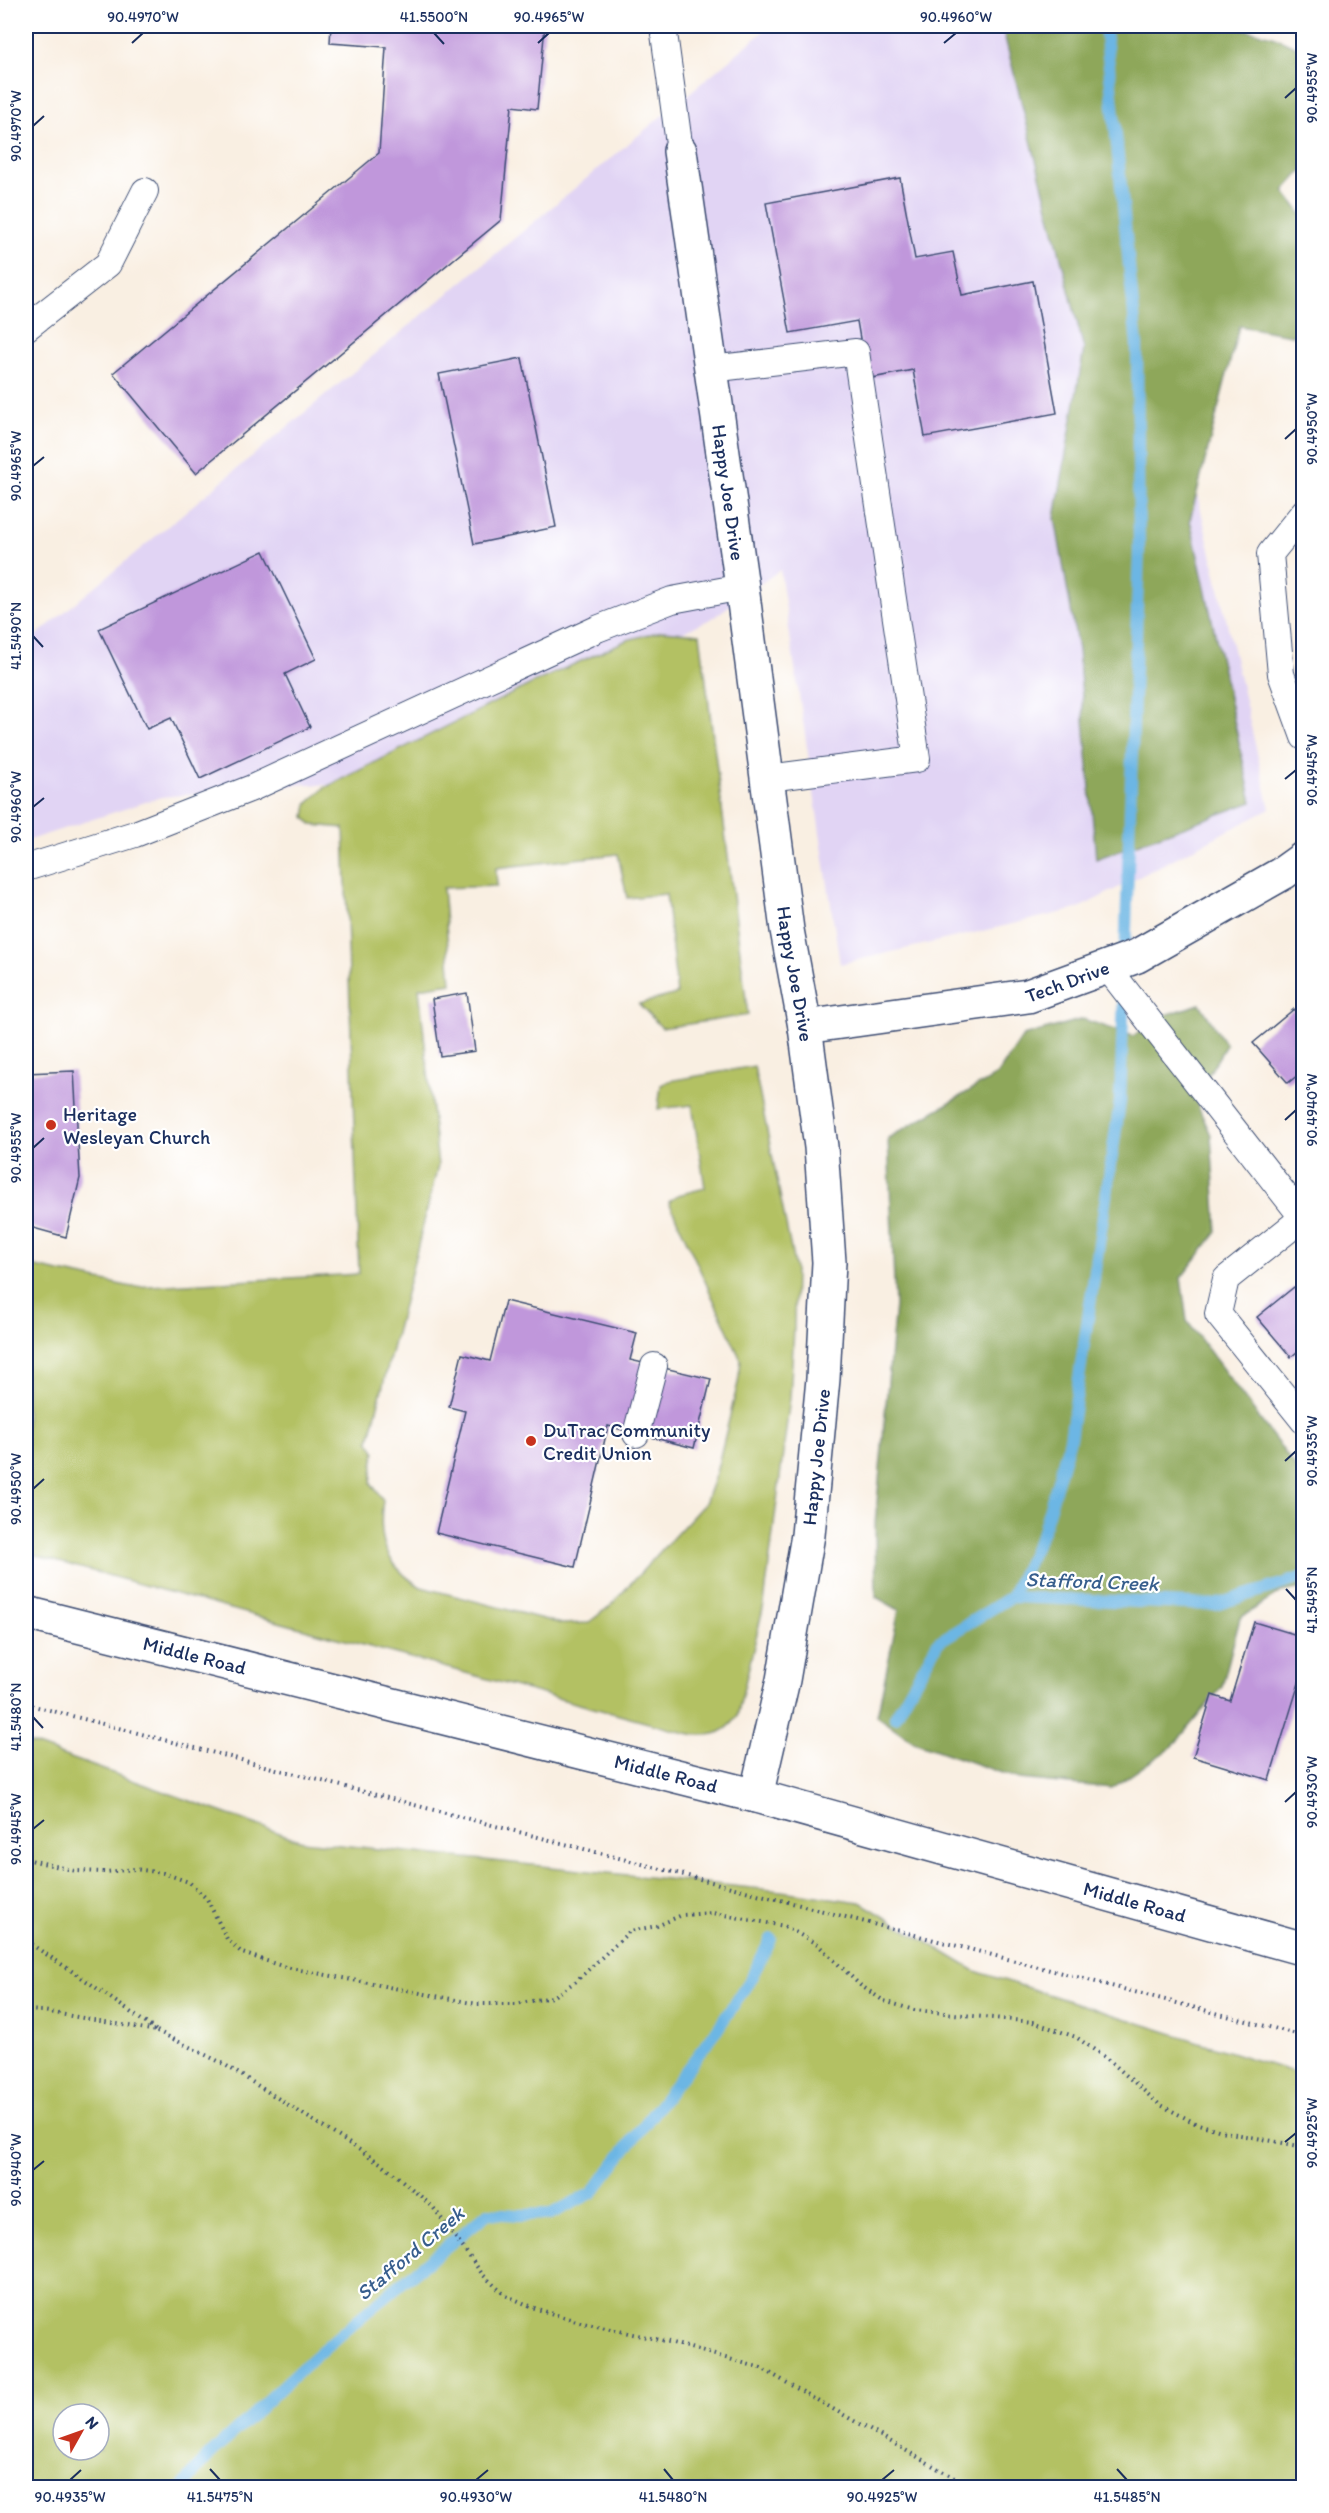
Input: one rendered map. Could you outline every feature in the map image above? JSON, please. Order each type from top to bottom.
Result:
[{"type":"street","name":"Happy Joe Drive","points":[[680,151],[742,587],[787,930],[805,1027],[821,1147],[829,1262],[824,1379],[808,1535],[783,1680],[756,1796]]},
{"type":"street","name":"Tech Drive","points":[[805,1027],[1028,996],[1137,956],[1283,873],[1304,858]]},
{"type":"street","name":"Middle Road","points":[[26,1613],[756,1796],[1304,1949]]},
{"type":"lane","points":[[663,26],[680,151]]},
{"type":"lane","points":[[26,328],[108,264],[145,191]]},
{"type":"lane","points":[[711,369],[856,352],[916,759],[768,778]]},
{"type":"lane","points":[[1304,512],[1270,554],[1281,674],[1304,737]]},
{"type":"lane","points":[[26,868],[135,834],[252,788],[597,628],[672,600],[742,587]]},
{"type":"lane","points":[[1107,967],[1303,1218],[1226,1279],[1218,1314],[1304,1421]]},
{"type":"lane","points":[[636,1434],[654,1366]]},
{"type":"path","points":[[26,1704],[1304,2036]]},
{"type":"path","points":[[26,1859],[76,1872],[135,1869],[163,1873],[189,1882],[207,1899],[227,1939],[242,1953],[285,1967],[477,2004],[516,2004],[552,1997],[575,1983],[630,1931],[657,1926],[682,1915],[713,1913],[784,1926],[817,1944],[860,1985],[884,2001],[914,2010],[1033,2022],[1076,2037],[1110,2061],[1159,2104],[1195,2123],[1225,2132],[1304,2147]]},
{"type":"path","points":[[26,1941],[157,2031],[222,2063],[385,2166],[433,2207],[483,2275],[505,2295],[583,2323],[669,2342],[761,2367],[972,2487]]},
{"type":"path","points":[[26,2010],[157,2031]]},
{"type":"shaded area","points":[[770,26],[1089,26],[1270,809],[1077,909],[840,964],[780,570],[711,619],[343,786],[305,784],[161,797],[26,841],[26,644]]},
{"type":"green space","points":[[1002,26],[1229,26],[1273,36],[1303,50],[1303,170],[1284,191],[1303,216],[1303,337],[1239,326],[1190,520],[1252,802],[1096,859],[1078,650],[1055,518],[1084,349]]},
{"type":"green space","points":[[662,631],[700,634],[748,1015],[662,1028],[639,1004],[677,994],[666,894],[627,898],[618,854],[496,868],[497,886],[443,888],[451,983],[419,988],[438,1166],[369,1441],[375,1451],[371,1483],[383,1500],[381,1528],[387,1551],[399,1570],[409,1579],[421,1587],[562,1624],[588,1623],[610,1606],[705,1503],[716,1473],[738,1383],[741,1360],[669,1202],[678,1195],[705,1188],[692,1105],[658,1109],[661,1085],[669,1081],[754,1066],[795,1269],[794,1329],[790,1398],[764,1604],[737,1717],[732,1724],[714,1734],[685,1733],[26,1553],[26,1265],[132,1287],[359,1274],[344,828],[312,825],[305,817],[307,804],[324,788],[533,683],[627,640]]},
{"type":"green space","points":[[1200,1004],[1226,1045],[1204,1082],[1196,1102],[1211,1135],[1217,1232],[1181,1278],[1187,1321],[1303,1477],[1303,1588],[1281,1592],[1240,1618],[1222,1687],[1173,1746],[1112,1788],[1019,1779],[914,1742],[877,1716],[899,1610],[876,1597],[875,1524],[895,1305],[888,1138],[997,1075],[1023,1036],[1083,1019],[1133,1036],[1159,1017]]},
{"type":"green space","points":[[26,1742],[302,1841],[781,1891],[860,1902],[975,1971],[1303,2075],[1303,2487],[26,2487]]},
{"type":"building","points":[[331,26],[545,26],[537,109],[512,106],[501,220],[196,473],[113,373],[379,153],[386,47],[330,43]]},
{"type":"building","points":[[900,178],[915,259],[953,252],[962,295],[1033,281],[1057,413],[925,437],[913,370],[867,379],[857,321],[790,333],[766,203]]},
{"type":"building","points":[[522,358],[556,527],[474,544],[439,374]]},
{"type":"building","points":[[264,551],[316,659],[285,674],[310,727],[200,779],[171,718],[147,729],[99,629]]},
{"type":"building","points":[[467,993],[475,1051],[440,1056],[432,999]]},
{"type":"building","points":[[1294,1009],[1304,1020],[1304,1070],[1288,1083],[1253,1043]]},
{"type":"building","name":"Heritage Wesleyan Church","points":[[74,1071],[80,1178],[66,1237],[26,1226],[26,1073]]},
{"type":"building","points":[[1294,1287],[1304,1298],[1304,1346],[1291,1357],[1257,1317]]},
{"type":"building","name":"DuTrac Community Credit Union","points":[[505,1301],[637,1333],[630,1360],[711,1379],[694,1448],[608,1426],[575,1567],[436,1533],[465,1411],[449,1407],[462,1354],[490,1361]]},
{"type":"building","points":[[1254,1622],[1304,1637],[1304,1667],[1269,1780],[1193,1757],[1212,1695],[1230,1701]]},
{"type":"waterway","points":[[1105,26],[1137,345],[1139,549],[1125,959]]},
{"type":"waterway","points":[[1011,1597],[1043,1531],[1070,1439],[1120,1102],[1124,992]]},
{"type":"waterway","name":"Stafford Creek","points":[[895,1717],[938,1642],[1011,1597],[1215,1605],[1304,1577]]},
{"type":"waterway","name":"Stafford Creek","points":[[183,2488],[210,2455],[316,2355],[488,2213],[551,2214],[592,2193],[717,2030],[750,1980],[771,1939]]},
{"type":"place","name":"Heritage Wesleyan Church","points":[[51,1125]]},
{"type":"place","name":"DuTrac Community Credit Union","points":[[531,1441]]}]
